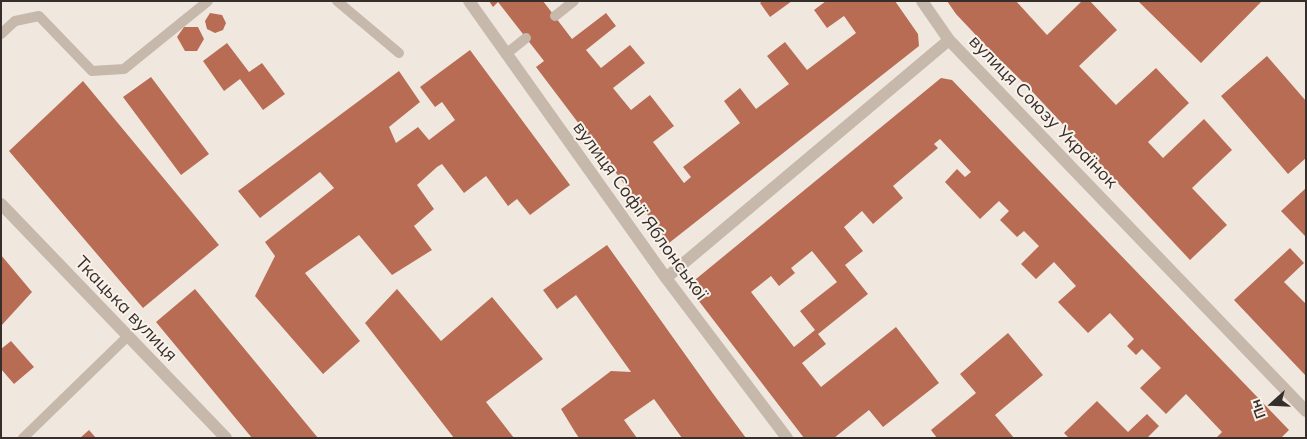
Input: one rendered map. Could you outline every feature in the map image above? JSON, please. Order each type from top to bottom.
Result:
[{"type":"street","name":"вулиця Софії Яблонської","points":[[469,1],[666,278],[787,438]]},
{"type":"street","points":[[922,1],[949,40]]},
{"type":"street","name":"вулиця Союзу Українок","points":[[666,278],[949,40],[1306,411]]},
{"type":"street","name":"Ткацька вулиця","points":[[1,204],[226,438]]},
{"type":"lane","points":[[1,34],[15,21],[40,16],[92,71],[124,69],[208,1]]},
{"type":"lane","points":[[337,1],[399,53]]},
{"type":"lane","points":[[555,16],[574,1]]},
{"type":"lane","points":[[506,54],[526,38]]},
{"type":"lane","points":[[24,438],[128,336]]},
{"type":"building","points":[[489,1],[543,1],[572,39],[606,13],[616,26],[586,50],[601,68],[630,45],[645,63],[613,88],[631,110],[650,95],[674,126],[653,142],[684,183],[691,177],[683,167],[740,123],[724,101],[740,88],[756,109],[789,84],[767,56],[785,42],[807,70],[856,33],[844,16],[827,28],[814,10],[826,1],[895,1],[918,34],[919,46],[669,243],[536,67],[544,61],[498,2],[493,7]]},
{"type":"building","points":[[763,1],[792,1],[770,17],[760,3]]},
{"type":"building","points":[[947,1],[1016,1],[1047,35],[1082,1],[1090,1],[1117,30],[1079,66],[1116,105],[1156,68],[1189,103],[1148,142],[1163,158],[1204,119],[1232,150],[1192,188],[1227,225],[1190,260],[1027,86],[956,14]]},
{"type":"building","points":[[1138,1],[1262,1],[1201,63]]},
{"type":"building","points":[[210,13],[222,15],[226,23],[223,30],[215,33],[207,29],[205,21]]},
{"type":"building","points":[[184,27],[198,27],[204,39],[197,51],[185,51],[177,37]]},
{"type":"building","points":[[227,43],[249,72],[262,63],[285,94],[263,110],[240,79],[224,91],[203,61]]},
{"type":"building","points":[[470,50],[570,185],[530,215],[517,199],[508,206],[486,176],[464,193],[442,164],[437,167],[417,185],[434,209],[414,226],[432,250],[392,275],[359,235],[305,273],[360,341],[323,374],[255,296],[275,256],[265,242],[334,188],[320,172],[260,218],[238,191],[399,71],[420,102],[389,127],[396,143],[418,127],[429,140],[455,120],[442,102],[435,107],[420,87]]},
{"type":"building","points":[[1267,56],[1306,101],[1306,158],[1288,174],[1221,96]]},
{"type":"building","points":[[151,77],[209,154],[181,175],[123,97]]},
{"type":"building","points":[[941,78],[952,80],[1289,430],[1281,438],[1216,438],[1222,432],[1186,394],[1166,414],[1140,388],[1161,368],[1142,349],[1136,355],[1127,346],[1134,339],[1110,313],[1088,333],[1058,302],[1076,286],[1054,262],[1036,279],[1021,264],[1039,246],[1024,231],[1017,237],[1000,220],[1009,211],[999,201],[980,219],[945,182],[957,169],[965,177],[971,172],[940,139],[934,144],[938,148],[893,186],[903,198],[873,224],[862,211],[844,227],[863,251],[845,265],[868,294],[818,334],[826,344],[802,363],[821,387],[896,327],[939,383],[883,427],[869,410],[834,438],[804,438],[695,296],[696,279]],"holes":[[[812,251],[837,282],[800,311],[815,330],[794,347],[751,292],[771,276],[779,286],[795,273],[791,268]]]},
{"type":"building","points":[[83,81],[219,245],[143,308],[9,151]]},
{"type":"building","points":[[1306,190],[1306,237],[1281,211]]},
{"type":"building","points":[[607,245],[746,438],[682,438],[654,399],[624,420],[637,438],[579,438],[561,409],[611,371],[631,372],[576,295],[557,309],[543,290]]},
{"type":"building","points":[[1290,248],[1304,263],[1284,282],[1306,304],[1306,376],[1234,300]]},
{"type":"building","points":[[1,255],[32,292],[1,326]]},
{"type":"building","points":[[195,289],[318,438],[252,438],[156,322]]},
{"type":"building","points":[[397,289],[441,341],[492,297],[543,359],[486,402],[514,438],[454,438],[365,323]]},
{"type":"building","points":[[1008,333],[1043,375],[995,415],[1014,438],[937,438],[931,430],[976,393],[960,374]]},
{"type":"building","points":[[11,341],[34,367],[14,384],[1,369],[1,349]]},
{"type":"building","points":[[1097,401],[1128,432],[1147,414],[1159,426],[1147,438],[1069,438],[1064,433]]},
{"type":"building","points":[[89,430],[96,438],[80,438]]}]
